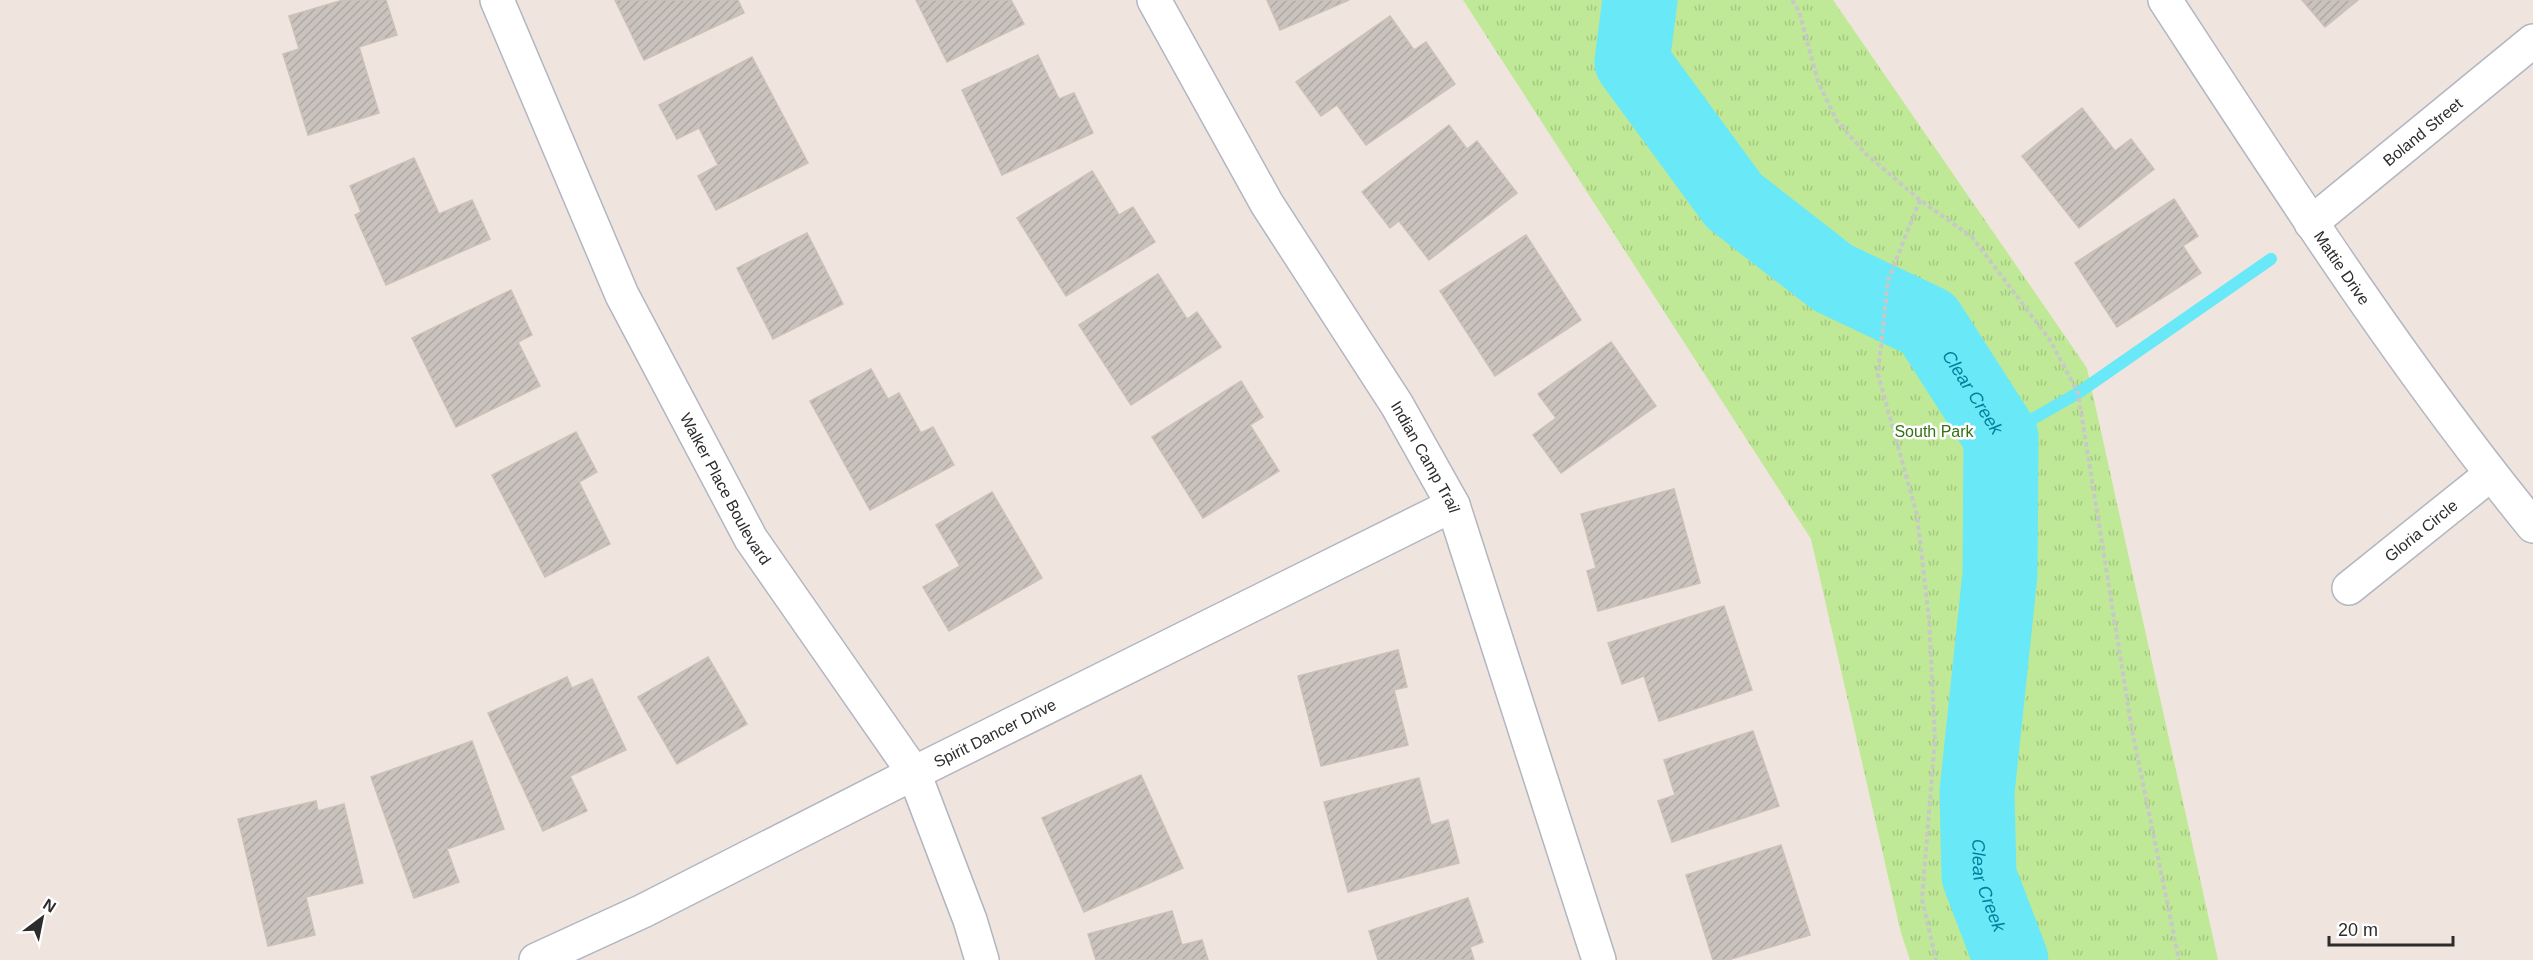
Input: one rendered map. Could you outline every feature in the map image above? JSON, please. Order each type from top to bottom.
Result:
[{"type":"street","name":"Walker Place Boulevard","points":[[497,0],[622,296],[751,539],[914,773],[970,920],[982,960]]},
{"type":"street","name":"Indian Camp Trail","points":[[1154,0],[1267,204],[1397,405],[1453,505],[1599,960]]},
{"type":"street","name":"Mattie Drive","points":[[2165,0],[2311,223],[2491,474],[2533,526]]},
{"type":"street","name":"Boland Street","points":[[2311,223],[2533,41]]},
{"type":"street","name":"Gloria Circle","points":[[2349,588],[2491,474]]},
{"type":"street","name":"Spirit Dancer Drive","points":[[536,960],[643,911],[914,773],[1453,505]]},
{"type":"path","points":[[1792,0],[1799,11],[1818,82],[1837,121],[1866,154],[1920,200],[1972,237],[2050,340],[2078,393],[2132,730],[2179,960]]},
{"type":"path","points":[[1920,200],[1888,280],[1878,374],[1917,515],[1929,618],[1935,739],[1922,899],[1936,960]]},
{"type":"green space","name":"South Park","points":[[1463,0],[1833,0],[2087,368],[2218,960],[1910,960],[1901,933],[1811,539]]},
{"type":"building","points":[[343,0],[386,0],[397,35],[359,47],[379,113],[308,135],[283,54],[299,49],[289,16]]},
{"type":"building","points":[[615,0],[738,0],[744,13],[644,60]]},
{"type":"building","points":[[916,0],[1011,0],[1024,24],[947,62]]},
{"type":"building","points":[[1267,0],[1349,0],[1280,30]]},
{"type":"building","points":[[2302,0],[2358,0],[2325,27]]},
{"type":"building","points":[[1390,16],[1414,50],[1426,42],[1455,84],[1366,145],[1337,105],[1321,116],[1296,82]]},
{"type":"building","points":[[1038,55],[1059,99],[1074,93],[1093,133],[1002,175],[962,90]]},
{"type":"building","points":[[752,57],[808,163],[716,210],[698,176],[718,165],[699,128],[677,139],[659,105]]},
{"type":"building","points":[[2082,108],[2115,151],[2131,139],[2154,169],[2079,228],[2022,156]]},
{"type":"building","points":[[1449,125],[1467,149],[1477,141],[1517,193],[1429,260],[1399,221],[1390,228],[1362,192]]},
{"type":"building","points":[[414,158],[439,214],[472,200],[490,239],[386,285],[355,215],[361,212],[350,186]]},
{"type":"building","points":[[1092,171],[1119,215],[1133,207],[1155,242],[1066,296],[1017,218]]},
{"type":"building","points":[[2174,199],[2198,236],[2183,246],[2201,273],[2117,327],[2075,263]]},
{"type":"building","points":[[807,233],[843,304],[773,339],[737,268]]},
{"type":"building","points":[[1526,235],[1581,320],[1495,376],[1440,291]]},
{"type":"building","points":[[1158,274],[1187,319],[1197,312],[1221,347],[1131,405],[1079,325]]},
{"type":"building","points":[[511,290],[532,335],[518,342],[540,386],[456,427],[412,338]]},
{"type":"building","points":[[1611,342],[1656,406],[1561,473],[1533,435],[1556,418],[1538,394]]},
{"type":"building","points":[[871,369],[888,399],[899,393],[921,433],[933,427],[954,465],[870,510],[810,401]]},
{"type":"building","points":[[1241,381],[1263,417],[1250,425],[1279,471],[1203,518],[1152,437]]},
{"type":"building","points":[[576,432],[597,472],[579,482],[610,544],[545,577],[492,475]]},
{"type":"building","points":[[1674,489],[1700,583],[1598,611],[1587,571],[1596,568],[1581,514]]},
{"type":"building","points":[[992,492],[1042,578],[949,631],[923,587],[960,566],[936,525]]},
{"type":"building","points":[[1724,606],[1752,690],[1659,721],[1644,676],[1622,684],[1608,643]]},
{"type":"building","points":[[1398,650],[1407,687],[1394,690],[1408,745],[1321,766],[1298,676]]},
{"type":"building","points":[[708,657],[747,724],[677,764],[638,697]]},
{"type":"building","points":[[567,677],[572,688],[592,679],[626,750],[570,776],[587,811],[543,831],[488,713]]},
{"type":"building","points":[[1753,731],[1779,806],[1672,842],[1658,801],[1675,795],[1664,760]]},
{"type":"building","points":[[472,741],[504,829],[447,849],[459,882],[414,898],[371,777]]},
{"type":"building","points":[[1141,775],[1183,868],[1084,912],[1042,818]]},
{"type":"building","points":[[1419,778],[1431,825],[1448,820],[1459,863],[1348,892],[1324,802]]},
{"type":"building","points":[[316,801],[318,811],[344,804],[363,883],[306,897],[315,935],[268,946],[238,819]]},
{"type":"building","points":[[1781,845],[1810,935],[1728,960],[1713,960],[1686,875]]},
{"type":"building","points":[[1468,898],[1483,942],[1470,947],[1474,960],[1378,960],[1369,931]]},
{"type":"building","points":[[1172,911],[1182,945],[1202,940],[1208,960],[1096,960],[1088,934]]},
{"type":"waterway","name":"Clear Creek","points":[[1640,0],[1632,62],[1734,201],[1833,278],[1928,323],[2001,437],[2000,574],[1977,792],[1979,876],[2011,960]]},
{"type":"waterway","points":[[2001,437],[2078,393],[2271,259]]}]
